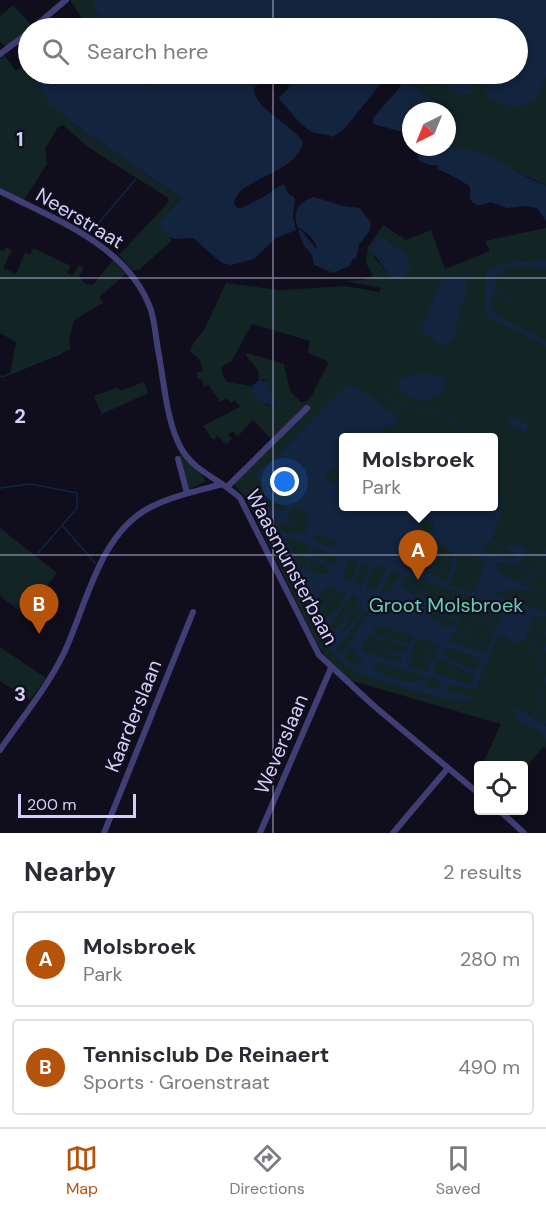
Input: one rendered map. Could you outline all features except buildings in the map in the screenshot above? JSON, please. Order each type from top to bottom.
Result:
[{"type":"street","points":[[45,18],[66,0]]},
{"type":"street","points":[[0,54],[18,40]]},
{"type":"street","name":"Neerstraat","points":[[0,190],[81,234],[116,258],[143,293],[152,314]]},
{"type":"street","name":"Waasmunsterbaan","points":[[152,314],[167,404],[177,439],[195,466],[240,498],[315,648],[331,668],[474,790]]},
{"type":"street","points":[[0,750],[50,678],[63,654],[91,584],[123,529],[150,507],[200,489],[224,486],[307,408]]},
{"type":"street","points":[[178,459],[187,493]]},
{"type":"street","points":[[200,489],[211,477]]},
{"type":"street","name":"Kaarderslaan","points":[[104,833],[193,612]]},
{"type":"street","name":"Weverslaan","points":[[260,833],[331,668]]},
{"type":"street","points":[[393,833],[448,768]]},
{"type":"street","points":[[504,815],[524,833]]},
{"type":"green space","points":[[70,0],[546,0],[546,186],[478,151],[456,149],[456,102],[438,102],[412,84],[528,84],[528,18],[82,18]]},
{"type":"green space","points":[[13,5],[25,18],[18,18],[18,37],[6,47],[0,41],[0,16]]},
{"type":"green space","points":[[4,55],[16,71],[18,69],[18,84],[37,84],[74,124],[181,198],[170,210],[169,238],[172,240],[139,270],[133,271],[119,255],[165,206],[168,198],[88,147],[63,125],[58,127],[45,149],[47,164],[24,200],[0,187],[0,58]]},
{"type":"green space","name":"Groot Molsbroek","points":[[383,225],[406,240],[431,230],[445,269],[490,251],[485,241],[546,228],[546,748],[543,747],[528,765],[528,761],[484,761],[501,724],[349,680],[324,655],[246,498],[230,480],[271,439],[253,420],[238,436],[232,431],[228,435],[232,438],[226,444],[217,436],[213,440],[203,426],[240,407],[235,400],[231,403],[227,398],[220,402],[209,385],[204,387],[202,379],[198,379],[196,373],[203,371],[199,359],[190,351],[204,330],[226,283],[280,290],[345,286],[379,292],[381,288],[345,281],[364,280],[373,275],[366,263],[368,247]],"holes":[[[380,235],[407,255],[401,279],[394,280],[374,257]],[[252,324],[310,341],[308,353],[329,362],[306,402],[301,402],[290,391],[284,364],[247,353],[246,355],[258,371],[259,380],[265,380],[276,402],[270,406],[259,399],[251,388],[252,386],[227,382],[222,373],[222,366],[231,362]]]},
{"type":"green space","points":[[6,247],[12,250],[3,268],[16,274],[25,253],[30,255],[33,248],[71,266],[67,273],[72,276],[79,265],[84,268],[79,276],[85,284],[93,285],[113,260],[126,274],[99,297],[103,303],[74,320],[69,341],[71,349],[10,375],[16,342],[0,333],[0,250],[4,251]]},
{"type":"green space","points":[[144,382],[148,393],[102,414],[94,396],[118,387],[120,391]]},
{"type":"green space","points":[[179,452],[205,481],[189,490]]},
{"type":"green space","points":[[0,528],[57,573],[26,613],[0,594]]},
{"type":"green space","points":[[0,647],[46,678],[30,700],[0,681]]},
{"type":"water","points":[[93,0],[546,0],[546,77],[534,102],[518,107],[501,104],[490,98],[485,91],[487,84],[528,84],[528,18],[441,18],[435,15],[432,18],[99,18]]},
{"type":"water","points":[[35,84],[259,84],[254,88],[255,96],[260,103],[298,135],[303,142],[298,153],[289,162],[245,188],[237,195],[234,203],[240,209],[284,184],[288,193],[295,198],[293,217],[296,230],[276,238],[254,259],[231,265],[222,263],[193,238],[172,238],[162,230],[159,223],[181,198],[74,124],[51,105]]},
{"type":"water","points":[[290,84],[381,84],[345,128],[333,137],[310,131],[296,119],[279,97]]},
{"type":"water","points":[[400,84],[412,84],[438,102],[402,102],[402,132],[373,124],[373,118],[401,86]]},
{"type":"water","points":[[442,84],[470,84],[471,94],[464,94]]},
{"type":"water","points":[[456,148],[474,150],[497,159],[546,186],[546,221],[537,208],[526,206],[507,208],[491,202],[482,205],[474,204],[470,199],[468,185],[439,170],[437,165],[429,165],[418,160],[419,156],[456,156]]},
{"type":"water","points":[[314,197],[343,206],[360,208],[371,223],[370,230],[359,245],[356,259],[353,259],[349,266],[333,273],[314,265],[312,255],[303,244],[298,230],[301,230],[317,250],[315,244],[311,237],[305,232],[298,228],[296,223],[297,209],[303,202]]},
{"type":"water","points":[[380,235],[407,255],[410,270],[401,279],[393,280],[370,249]]},
{"type":"water","points":[[546,260],[546,269],[517,266],[497,275],[493,278],[496,283],[494,286],[509,297],[504,299],[504,295],[496,291],[490,298],[496,315],[546,341],[546,346],[490,319],[485,313],[485,280],[487,270],[507,263]]},
{"type":"water","points":[[462,275],[466,284],[466,296],[454,338],[448,344],[439,344],[420,329],[440,282]]},
{"type":"water","points":[[423,373],[443,376],[445,385],[442,394],[423,400],[411,398],[397,385],[396,382],[405,377]]},
{"type":"water","points":[[259,380],[267,382],[276,404],[273,406],[260,402],[251,391],[252,386]]},
{"type":"water","points":[[350,385],[368,394],[396,414],[397,418],[392,429],[393,433],[391,427],[386,425],[384,433],[339,433],[339,453],[335,459],[339,461],[339,470],[329,469],[325,477],[326,480],[339,482],[339,511],[503,511],[490,541],[483,550],[512,559],[515,558],[513,553],[504,547],[520,545],[528,550],[516,567],[495,563],[508,578],[530,589],[513,591],[510,589],[508,592],[497,591],[495,593],[507,600],[546,611],[546,616],[535,616],[525,640],[517,644],[500,633],[498,634],[476,689],[449,685],[444,687],[448,692],[473,697],[473,701],[459,701],[418,692],[359,674],[340,662],[326,643],[325,632],[305,602],[262,517],[261,506],[256,497],[264,494],[266,488],[254,476],[287,446],[340,391]],"holes":[[[286,465],[301,474],[301,477],[289,476],[293,479],[289,482],[277,478]],[[273,482],[292,491],[292,499],[285,503],[274,498],[268,490]],[[266,498],[287,506],[284,511],[267,505]],[[293,508],[300,509],[308,516],[306,532],[302,536],[300,532],[291,534],[278,530],[282,522],[300,527],[286,518]],[[420,520],[434,522],[434,530],[427,532],[418,527],[416,522]],[[315,534],[335,541],[339,545],[321,544],[313,537]],[[287,538],[308,545],[310,548],[308,555],[301,554],[308,561],[305,569],[298,568],[300,567],[291,546],[285,540]],[[435,543],[446,546],[454,554],[449,576],[444,583],[429,572],[425,575],[423,573],[431,548]],[[316,548],[336,556],[339,562],[331,563],[314,556],[311,551]],[[461,553],[477,556],[485,562],[476,588],[472,592],[461,589],[463,582],[458,589],[448,585],[457,567],[456,556]],[[412,556],[421,560],[415,572],[407,570],[405,566]],[[310,559],[323,564],[332,573],[320,574],[308,570]],[[356,560],[358,563],[352,579],[347,583],[343,579],[347,561]],[[370,564],[362,586],[355,584],[362,565]],[[377,565],[386,568],[375,590],[368,590],[366,583]],[[391,571],[400,576],[390,590],[381,593]],[[410,576],[411,579],[469,596],[469,601],[465,604],[451,600],[448,604],[410,593],[400,585],[403,584],[431,595],[403,580]],[[335,585],[336,587],[328,601],[321,607],[316,606],[318,599],[328,588]],[[344,590],[345,595],[337,610],[325,619],[321,619],[319,613],[336,594]],[[351,595],[354,595],[358,603],[331,633],[329,628]],[[472,597],[477,599],[476,605],[480,600],[484,600],[483,609],[487,601],[490,603],[478,634],[489,614],[491,604],[499,603],[502,607],[503,612],[485,653],[451,641],[462,615],[454,617],[433,607],[436,605],[455,610],[450,605],[451,603],[466,606]],[[362,604],[355,621],[341,633],[355,610]],[[368,611],[369,614],[343,653],[339,655],[336,651]],[[430,614],[456,620],[455,625],[449,627],[441,626],[429,618]],[[377,626],[413,636],[413,640],[407,644],[378,635],[372,630]],[[370,633],[382,641],[385,639],[407,647],[405,652],[401,652],[367,643],[402,658],[401,663],[364,652],[361,644]],[[416,640],[433,642],[441,646],[438,651],[420,646],[438,654],[434,660],[418,655],[430,662],[428,672],[407,665],[407,662],[414,661],[410,657]],[[351,647],[362,659],[361,664],[352,665],[343,658]],[[450,648],[480,660],[477,669],[453,661],[443,652]],[[439,659],[474,675],[473,685],[434,673],[436,661]],[[376,662],[423,675],[424,679],[408,682],[392,677],[392,673],[390,676],[375,671],[373,664]],[[429,677],[439,680],[441,685],[433,689],[424,686]]]},
{"type":"water","points":[[514,417],[521,423],[526,423],[528,427],[526,432],[508,424],[506,421]]},
{"type":"water","points":[[498,498],[504,499],[505,502],[498,508]]},
{"type":"water","points":[[511,708],[522,711],[546,726],[546,738],[516,719],[517,714]]},
{"type":"waterway","points":[[91,232],[136,179]]},
{"type":"waterway","points":[[0,375],[2,377],[61,353]]},
{"type":"waterway","points":[[383,393],[401,406],[442,413],[468,433]]},
{"type":"waterway","points":[[282,472],[289,476]]},
{"type":"waterway","points":[[0,488],[30,484],[77,493],[77,508],[38,553]]},
{"type":"waterway","points":[[269,489],[290,500]]},
{"type":"waterway","points":[[62,525],[96,564]]},
{"type":"waterway","points":[[490,541],[504,547]]},
{"type":"waterway","points":[[526,585],[539,567],[546,550]]},
{"type":"waterway","points":[[527,551],[546,559]]},
{"type":"waterway","points":[[430,573],[438,555]]},
{"type":"waterway","points":[[439,578],[448,556]]},
{"type":"waterway","points":[[517,566],[546,576]]},
{"type":"waterway","points":[[463,582],[468,571]]},
{"type":"waterway","points":[[524,578],[531,579]]},
{"type":"waterway","points":[[530,589],[546,592]]},
{"type":"waterway","points":[[0,595],[24,613]]},
{"type":"waterway","points":[[482,645],[499,603]]},
{"type":"waterway","points":[[459,640],[475,605]]},
{"type":"waterway","points":[[455,609],[463,612],[467,606]]},
{"type":"waterway","points":[[466,642],[482,608]]},
{"type":"waterway","points":[[530,655],[542,615]]},
{"type":"waterway","points":[[542,640],[546,631]]},
{"type":"waterway","points":[[473,648],[479,633]]},
{"type":"waterway","points":[[544,645],[540,658],[546,683]]},
{"type":"waterway","points":[[545,646],[546,653]]},
{"type":"waterway","points":[[537,684],[541,704]]},
{"type":"waterway","points":[[532,717],[545,698]]},
{"type":"place","name":"Molsbroek","points":[[418,580]]},
{"type":"place","name":"Tennisclub De Reinaert","points":[[39,634]]}]
